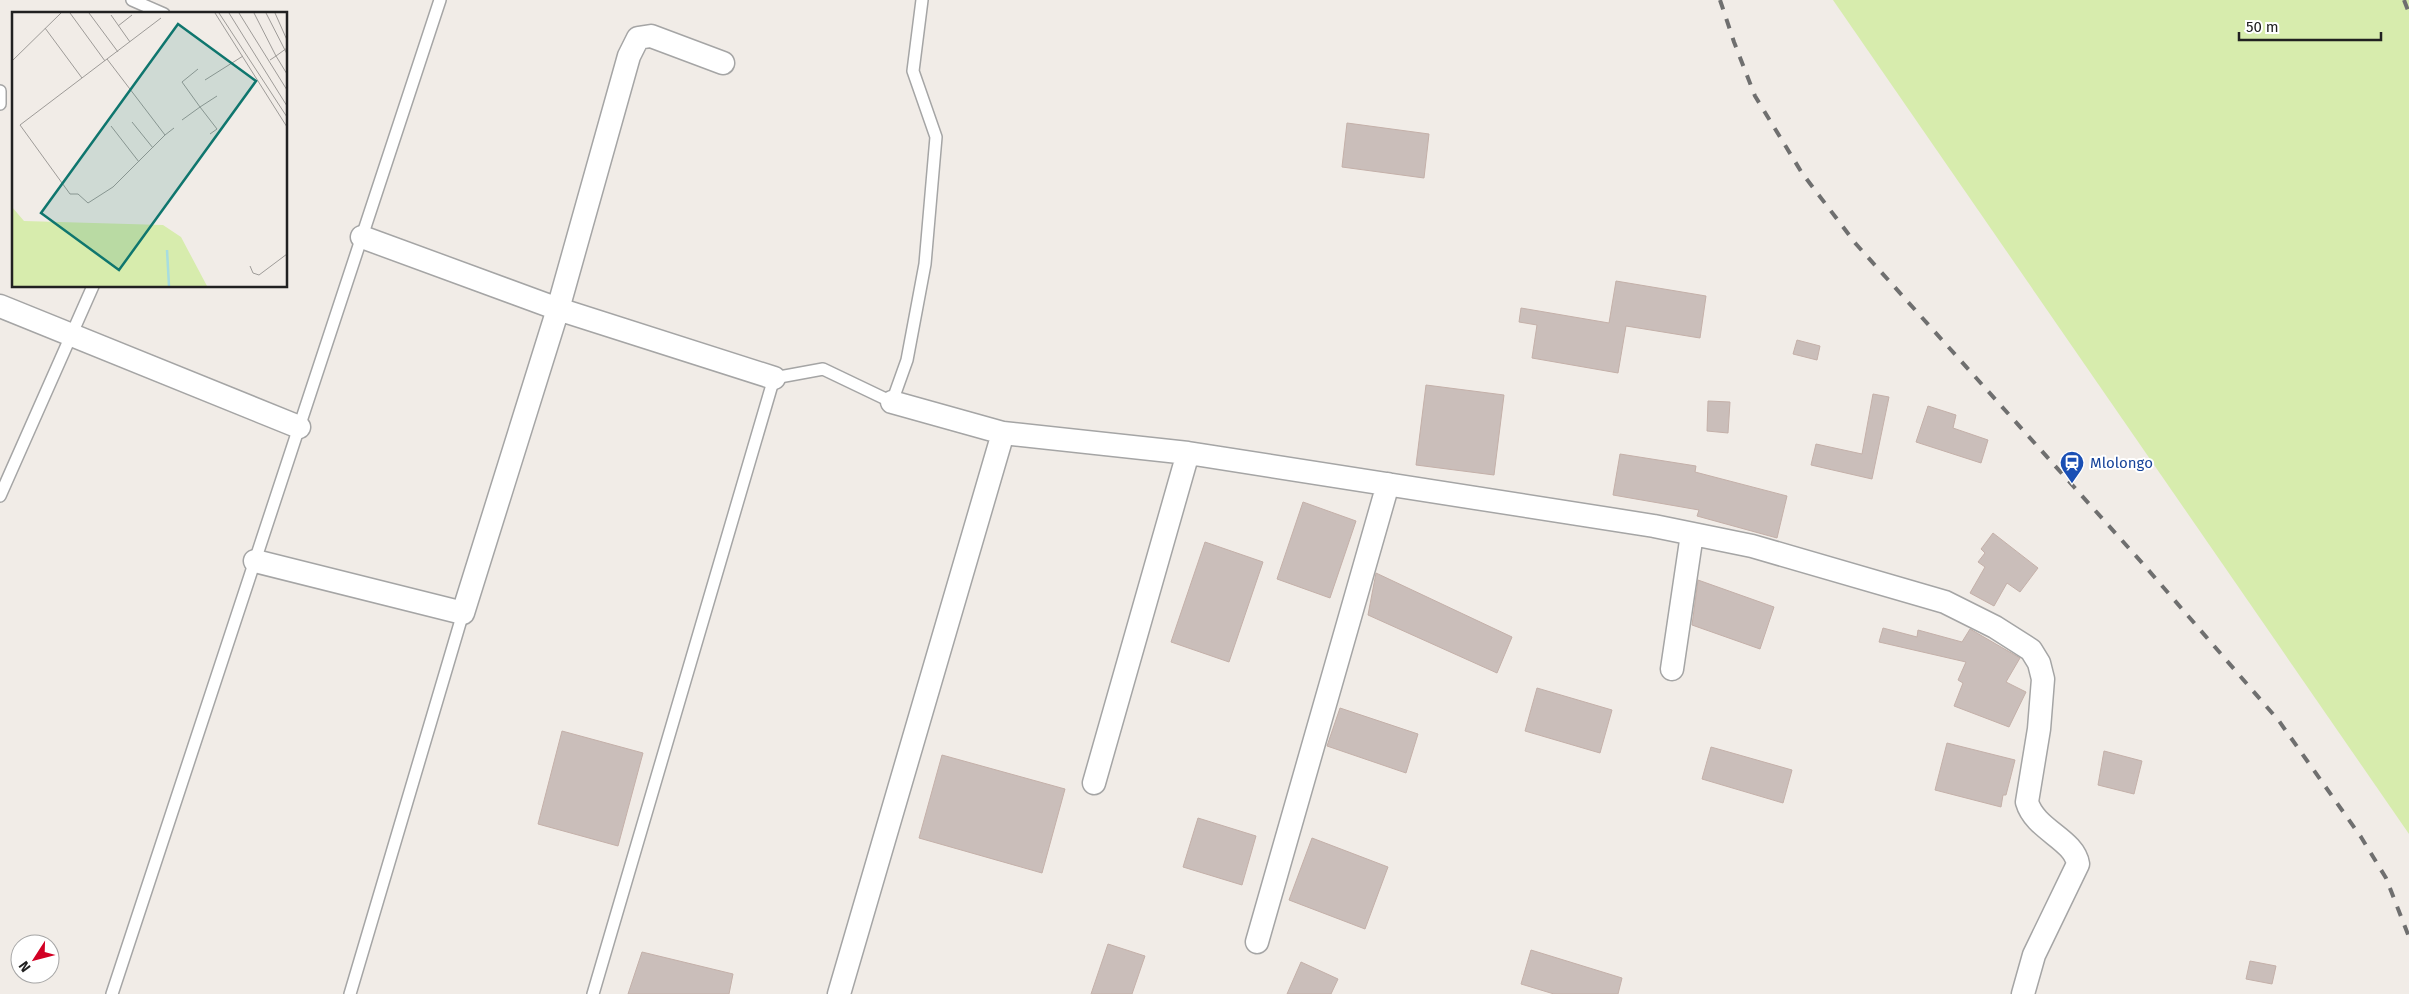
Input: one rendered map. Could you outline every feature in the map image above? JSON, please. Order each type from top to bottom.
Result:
[{"type":"street","points":[[255,561],[463,613],[558,309],[629,56],[638,38],[651,36],[723,63]]},
{"type":"street","points":[[362,237],[558,309],[774,378]]},
{"type":"street","points":[[0,306],[299,427]]},
{"type":"street","points":[[892,402],[1003,433],[1188,453],[1692,534],[1752,546],[1945,602],[1995,627],[2031,650],[2039,663],[2043,679],[2039,729],[2026,802],[2029,810],[2039,823],[2073,853],[2078,864],[2034,955],[2023,994]]},
{"type":"street","points":[[839,994],[1003,433]]},
{"type":"street","points":[[1094,783],[1188,453]]},
{"type":"street","points":[[1257,942],[1388,484]]},
{"type":"street","points":[[1672,669],[1692,534]]},
{"type":"lane","points":[[132,0],[159,12]]},
{"type":"lane","points":[[112,994],[440,0]]},
{"type":"lane","points":[[593,994],[774,378],[823,369],[892,402],[908,360],[925,264],[936,137],[913,71],[922,0]]},
{"type":"lane","points":[[0,91],[0,104]]},
{"type":"lane","points":[[0,496],[91,288]]},
{"type":"lane","points":[[350,994],[463,613]]},
{"type":"green space","points":[[1833,0],[2409,0],[2409,834]]},
{"type":"building","points":[[1347,123],[1429,134],[1424,178],[1342,167]]},
{"type":"building","points":[[1616,281],[1706,296],[1700,338],[1626,326],[1618,373],[1532,358],[1537,325],[1519,322],[1521,308],[1609,323]]},
{"type":"building","points":[[1797,340],[1820,346],[1817,360],[1793,354]]},
{"type":"building","points":[[1426,385],[1504,395],[1494,475],[1416,465]]},
{"type":"building","points":[[1873,394],[1889,397],[1872,479],[1811,465],[1816,444],[1862,454]]},
{"type":"building","points":[[1708,401],[1730,402],[1728,433],[1707,431]]},
{"type":"building","points":[[1928,406],[1956,415],[1953,428],[1988,440],[1981,463],[1916,442]]},
{"type":"building","points":[[1620,454],[1696,466],[1695,472],[1787,496],[1777,538],[1697,516],[1699,510],[1613,495]]},
{"type":"building","points":[[1303,502],[1356,521],[1330,598],[1277,579]]},
{"type":"building","points":[[1993,533],[2038,568],[2020,592],[2007,583],[1994,606],[1970,593],[1985,567],[1978,562],[1985,553],[1981,549]]},
{"type":"building","points":[[1205,542],[1263,562],[1229,662],[1171,642]]},
{"type":"building","points":[[1376,573],[1512,637],[1497,673],[1368,615]]},
{"type":"building","points":[[1698,580],[1774,607],[1760,649],[1692,625]]},
{"type":"building","points":[[1883,628],[1917,637],[1918,630],[1962,642],[1970,629],[2020,658],[2006,682],[2026,692],[2009,727],[1954,706],[1963,683],[1958,680],[1966,662],[1879,642]]},
{"type":"building","points":[[1537,688],[1612,710],[1600,753],[1525,731]]},
{"type":"building","points":[[1340,708],[1418,734],[1406,773],[1327,746]]},
{"type":"building","points":[[562,731],[643,753],[618,846],[538,824]]},
{"type":"building","points":[[1947,743],[2015,760],[2006,795],[2003,795],[2001,807],[1935,790]]},
{"type":"building","points":[[1711,747],[1792,770],[1783,803],[1702,779]]},
{"type":"building","points":[[2104,751],[2142,761],[2134,794],[2098,785]]},
{"type":"building","points":[[942,755],[1065,789],[1042,873],[919,838]]},
{"type":"building","points":[[1198,818],[1256,836],[1242,885],[1183,867]]},
{"type":"building","points":[[1312,838],[1388,867],[1365,929],[1289,900]]},
{"type":"building","points":[[1108,944],[1145,956],[1132,994],[1091,994]]},
{"type":"building","points":[[1531,950],[1622,978],[1618,994],[1554,994],[1521,984]]},
{"type":"building","points":[[642,952],[733,974],[729,994],[628,994]]},
{"type":"building","points":[[2250,961],[2276,966],[2272,984],[2246,979]]},
{"type":"building","points":[[1301,962],[1338,979],[1331,994],[1287,994]]},
{"type":"railway","points":[[1720,0],[1755,96],[1802,173],[1856,244],[2144,565],[2279,721],[2361,837],[2386,878],[2409,937]]},
{"type":"railway","points":[[2404,0],[2409,13]]},
{"type":"place","name":"Mlolongo","points":[[2072,484]]}]
